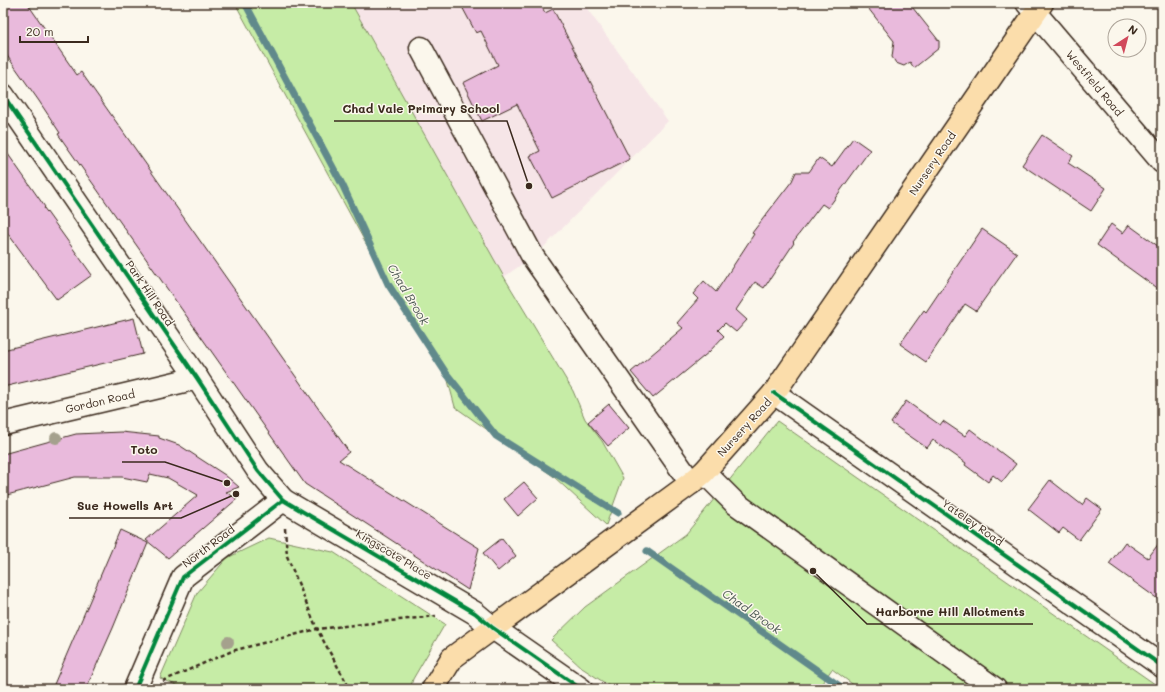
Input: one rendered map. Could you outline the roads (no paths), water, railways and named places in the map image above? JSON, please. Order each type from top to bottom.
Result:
[{"type":"main road","name":"Nursery Road","points":[[433,689],[452,658],[698,477],[774,394],[1035,6]]},
{"type":"street","name":"Westfield Road","points":[[1035,6],[1162,162]]},
{"type":"street","points":[[421,48],[533,257],[698,477],[995,689]]},
{"type":"street","name":"Park Hill Road","points":[[3,95],[198,378],[258,471],[283,500]]},
{"type":"street","name":"Gordon Road","points":[[3,424],[198,378]]},
{"type":"street","name":"Yateley Road","points":[[774,394],[1162,666]]},
{"type":"street","name":"Kingscote Place","points":[[283,500],[475,613],[493,628],[582,689]]},
{"type":"street","name":"North Road","points":[[135,689],[183,577],[283,500]]},
{"type":"waterway","name":"Chad Brook","points":[[245,3],[343,186],[388,284],[446,373],[496,436],[618,513]]},
{"type":"waterway","name":"Chad Brook","points":[[647,551],[844,689]]},
{"type":"place","name":"Chad Vale Primary School","points":[[529,186]]},
{"type":"place","name":"Toto","points":[[227,483]]},
{"type":"place","name":"Sue Howells Art","points":[[236,494]]},
{"type":"place","name":"Harborne Hill Allotments","points":[[813,571]]}]
